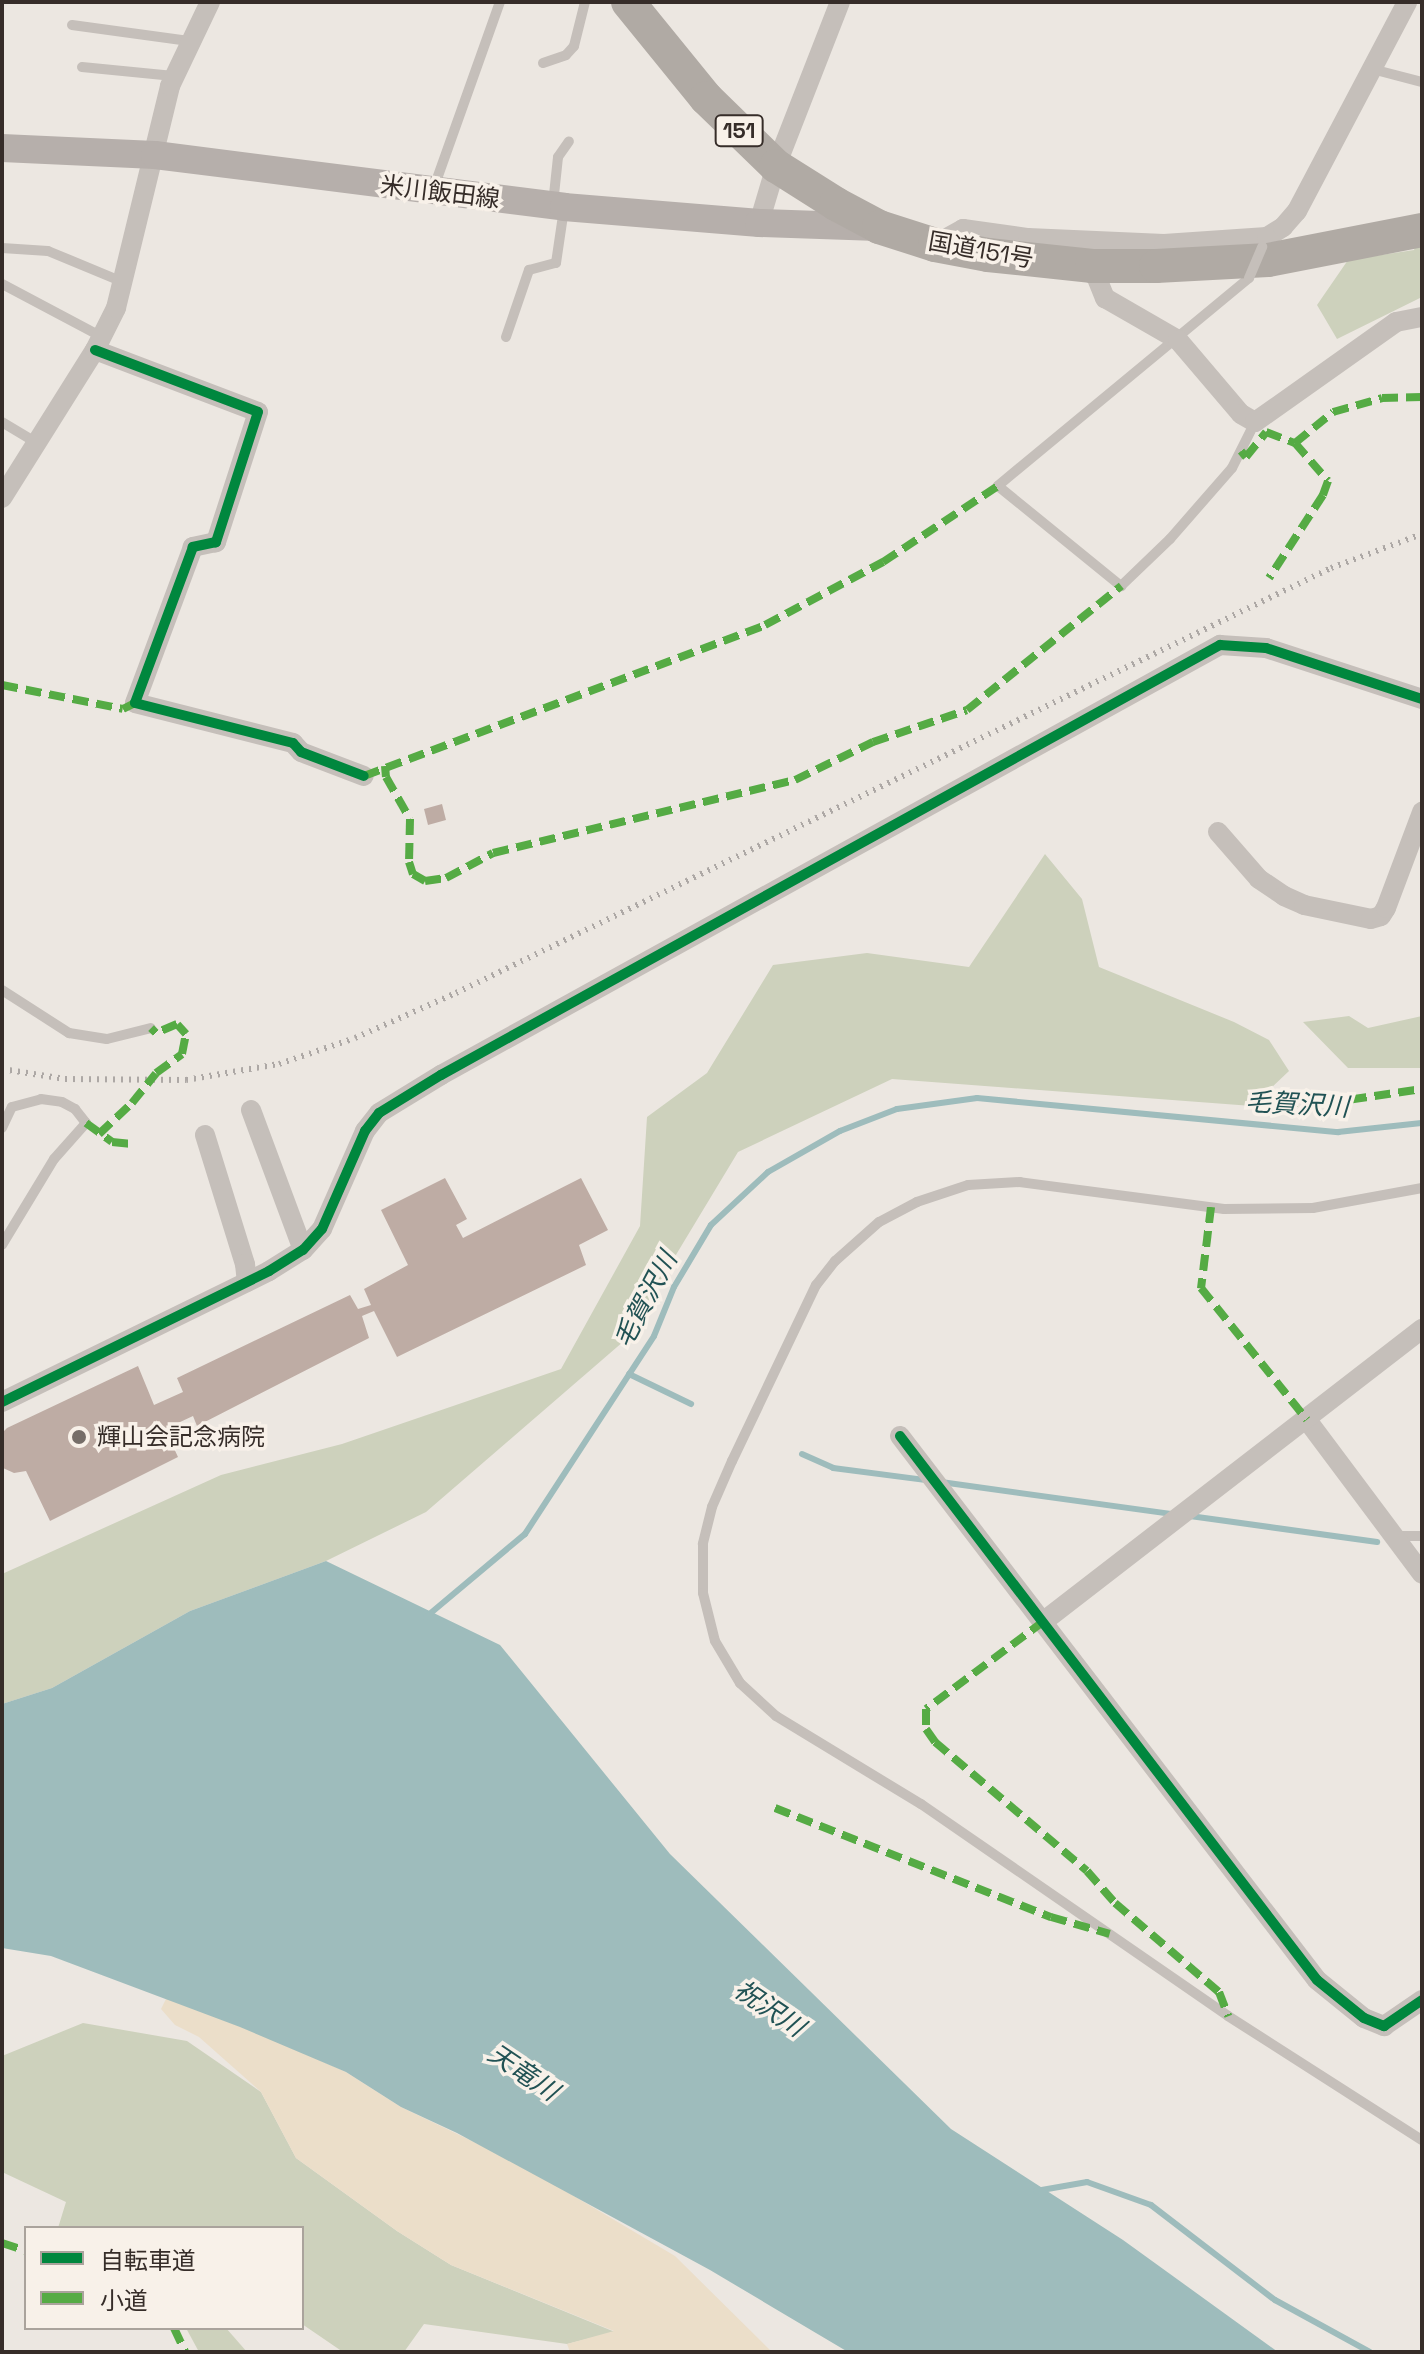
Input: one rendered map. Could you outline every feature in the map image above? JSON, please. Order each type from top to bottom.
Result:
[{"type":"highway","name":"国道151号","points":[[628,2],[706,98],[776,166],[879,227],[935,245],[988,255],[1092,266],[1268,260],[1422,230]]},
{"type":"main road","name":"米川飯田線","points":[[2,148],[155,155],[559,207],[759,223],[879,227]]},
{"type":"street","points":[[2,498],[99,344],[123,282],[145,177],[155,155],[174,76],[210,2]]},
{"type":"street","points":[[759,223],[776,166],[840,2]]},
{"type":"street","points":[[935,245],[963,229],[1028,238],[1137,243],[1264,242],[1297,211],[1407,2]]},
{"type":"street","points":[[1092,266],[1105,298],[1178,340],[1241,414],[1255,422],[1396,322],[1422,317]]},
{"type":"street","points":[[99,344],[258,412],[216,542],[193,547],[135,703],[293,743],[301,752],[364,776]]},
{"type":"street","points":[[2,1402],[247,1282],[303,1250],[322,1229],[365,1131],[379,1113],[441,1075],[1220,645],[1266,648],[1422,699]]},
{"type":"street","points":[[1218,832],[1259,879],[1284,896],[1304,905],[1371,919],[1381,916],[1386,908],[1422,812]]},
{"type":"street","points":[[251,1110],[303,1250]]},
{"type":"street","points":[[205,1135],[245,1264],[247,1282]]},
{"type":"street","points":[[1044,1621],[1422,1329]]},
{"type":"street","points":[[1307,1420],[1422,1574]]},
{"type":"street","points":[[900,1436],[1317,1980],[1364,2018],[1384,2026],[1422,2000]]},
{"type":"lane","points":[[433,192],[500,2]]},
{"type":"lane","points":[[543,63],[555,61],[574,46],[585,2]]},
{"type":"lane","points":[[72,25],[189,41]]},
{"type":"lane","points":[[82,67],[174,76]]},
{"type":"lane","points":[[1370,68],[1422,82]]},
{"type":"lane","points":[[506,337],[529,270],[556,263],[558,157],[569,141]]},
{"type":"lane","points":[[1255,422],[1232,468],[1170,539],[1121,586],[998,486],[1178,340],[1249,278],[1264,242]]},
{"type":"lane","points":[[2,248],[48,251],[123,282]]},
{"type":"lane","points":[[2,284],[99,344]]},
{"type":"lane","points":[[2,422],[37,443]]},
{"type":"lane","points":[[2,990],[69,1033],[107,1039],[151,1028]]},
{"type":"lane","points":[[2,1128],[12,1107],[41,1099],[62,1102],[75,1109],[86,1123],[54,1159],[2,1245]]},
{"type":"lane","points":[[1422,1188],[1313,1208],[1224,1209],[1007,1183],[968,1185],[879,1222],[835,1261],[816,1285],[712,1507],[703,1557],[703,1593],[715,1641],[740,1683],[776,1716],[921,1804],[1228,2016],[1422,2140]]},
{"type":"lane","points":[[1392,1536],[1422,1536]]},
{"type":"green space","points":[[1422,221],[1422,297],[1337,339],[1317,305],[1348,260],[1414,250]]},
{"type":"green space","points":[[1045,854],[1082,899],[1099,967],[1234,1022],[1269,1040],[1289,1071],[1252,1106],[892,1079],[738,1152],[624,1341],[426,1512],[326,1561],[190,1611],[52,1688],[2,1704],[2,1574],[221,1475],[342,1444],[561,1369],[640,1226],[647,1117],[707,1073],[773,965],[867,953],[969,967]]},
{"type":"green space","points":[[1349,1016],[1368,1028],[1422,1016],[1422,1068],[1348,1068],[1303,1022]]},
{"type":"green space","points":[[83,2023],[187,2041],[261,2092],[296,2158],[397,2231],[451,2265],[615,2332],[567,2344],[424,2324],[404,2352],[343,2352],[304,2325],[304,2226],[59,2226],[66,2202],[2,2172],[2,2056]]},
{"type":"green space","points":[[187,2330],[228,2330],[247,2352],[199,2352]]},
{"type":"sand","points":[[169,1993],[346,2072],[401,2107],[520,2164],[675,2256],[772,2352],[570,2352],[567,2344],[614,2331],[451,2265],[397,2231],[296,2158],[261,2092],[199,2037],[175,2025],[161,2009]]},
{"type":"water","name":"天竜川","points":[[326,1561],[500,1645],[670,1854],[951,2129],[1123,2240],[1278,2352],[848,2352],[710,2270],[457,2133],[401,2107],[346,2072],[240,2027],[51,1956],[2,1948],[2,1704],[52,1688],[190,1611]]},
{"type":"building","points":[[442,804],[446,820],[428,825],[424,809]]},
{"type":"building","points":[[445,1178],[467,1219],[456,1225],[463,1238],[581,1178],[608,1230],[579,1245],[586,1265],[397,1357],[374,1311],[362,1316],[369,1338],[197,1426],[193,1416],[165,1429],[178,1457],[50,1521],[26,1471],[14,1473],[3,1468],[2,1433],[7,1428],[138,1366],[154,1405],[183,1392],[177,1378],[350,1295],[358,1309],[371,1305],[364,1289],[408,1265],[381,1210]]},
{"type":"waterway","name":"毛賀沢川","points":[[426,1617],[525,1534],[654,1336],[674,1287],[711,1225],[768,1172],[840,1131],[897,1109],[977,1098],[1338,1132],[1422,1123]]},
{"type":"waterway","points":[[629,1374],[691,1404]]},
{"type":"waterway","points":[[802,1454],[833,1468],[926,1480]]},
{"type":"waterway","points":[[941,1482],[1171,1514]]},
{"type":"waterway","points":[[1190,1516],[1377,1542]]},
{"type":"waterway","name":"祝沢川","points":[[1036,2191],[1087,2182],[1151,2205],[1275,2300],[1370,2352]]},
{"type":"railway","points":[[2,1069],[65,1079],[186,1080],[279,1064],[355,1038],[456,993],[1331,568],[1422,534]]},
{"type":"marked path","points":[[1295,443],[1333,412],[1382,398],[1422,397]]},
{"type":"marked path","points":[[1241,451],[1246,457],[1266,432],[1295,443],[1328,481],[1323,495],[1269,578]]},
{"type":"marked path","points":[[364,776],[765,625],[883,562],[998,486]]},
{"type":"marked path","points":[[385,766],[386,777],[410,819],[409,862],[413,874],[425,881],[446,878],[493,853],[795,780],[873,742],[967,710],[1121,586]]},
{"type":"marked path","points":[[2,685],[123,709],[135,703]]},
{"type":"marked path","points":[[99,1134],[132,1103],[156,1073],[182,1054],[186,1034],[177,1024],[156,1033],[151,1028]]},
{"type":"marked path","points":[[1282,1103],[1327,1103],[1422,1089]]},
{"type":"marked path","points":[[86,1123],[112,1142],[132,1144]]},
{"type":"marked path","points":[[1211,1207],[1201,1288],[1307,1420]]},
{"type":"marked path","points":[[1044,1621],[926,1709],[926,1729],[935,1742],[1087,1871],[1115,1903],[1219,1992],[1228,2016]]},
{"type":"marked path","points":[[775,1808],[1051,1917],[1110,1934]]},
{"type":"marked path","points":[[2,2243],[24,2250]]},
{"type":"marked path","points":[[175,2330],[185,2352]]},
{"type":"cycle path","points":[[95,350],[258,412],[216,542],[193,547],[135,703],[293,743],[301,752],[364,776]]},
{"type":"cycle path","points":[[2,1402],[269,1271],[303,1250],[322,1229],[365,1131],[379,1113],[441,1075],[1220,645],[1266,648],[1422,699]]},
{"type":"cycle path","points":[[900,1436],[1317,1980],[1364,2018],[1384,2026],[1422,2000]]},
{"type":"place","name":"輝山会記念病院","points":[[79,1437]]}]
